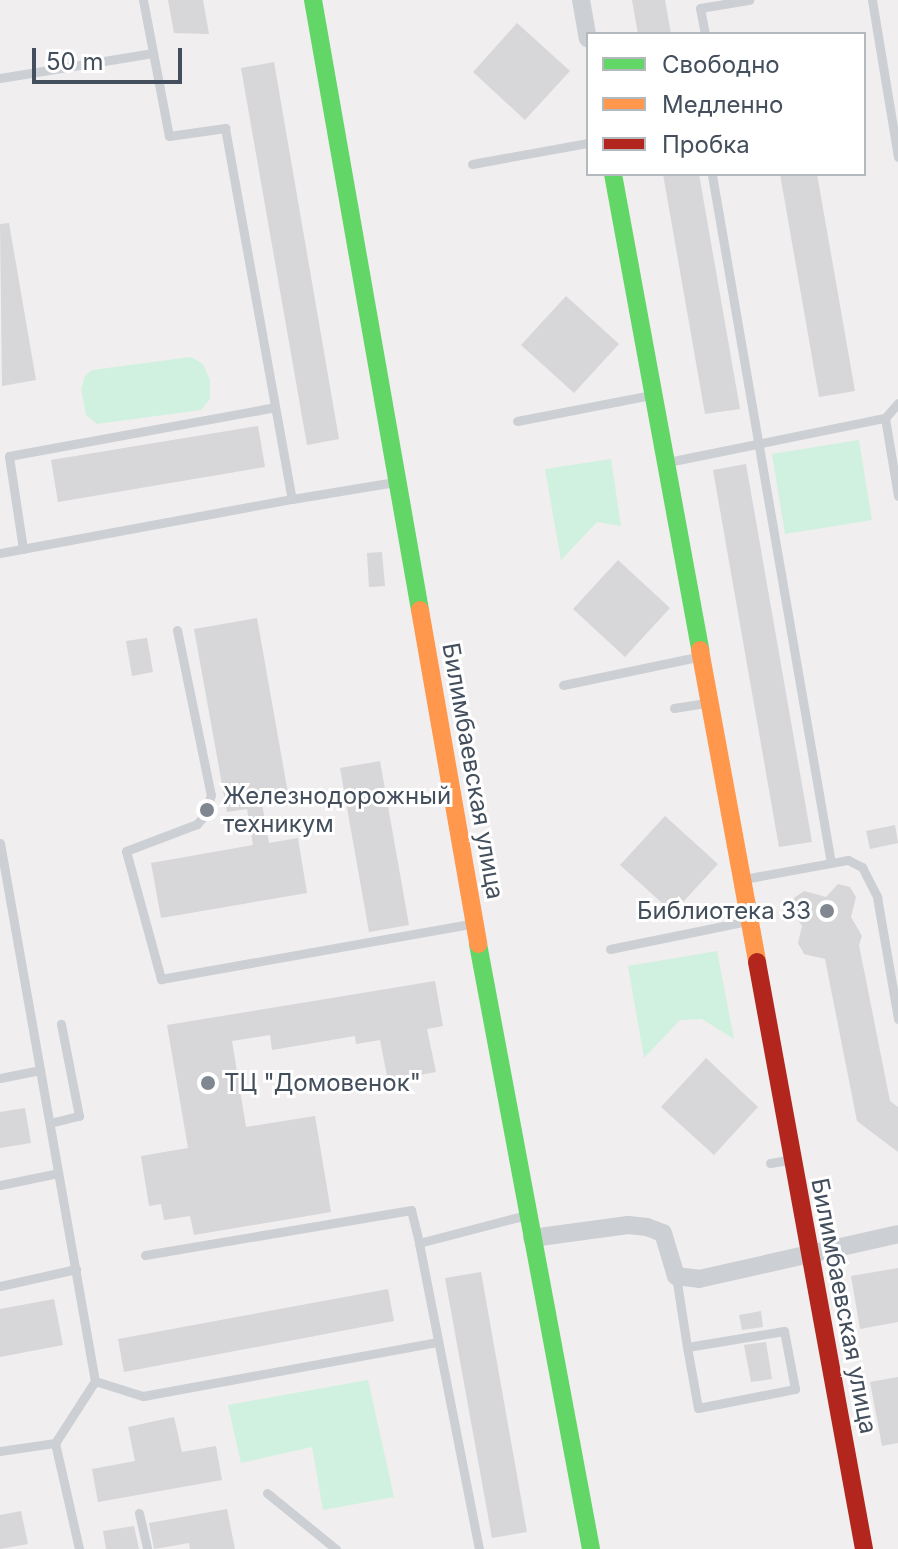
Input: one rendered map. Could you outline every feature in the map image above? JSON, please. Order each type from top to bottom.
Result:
[{"type":"main road","name":"Билимбаевская улица","points":[[313,0],[526,1215],[591,1549]]},
{"type":"main road","name":"Билимбаевская улица","points":[[613,176],[864,1549]]},
{"type":"street","points":[[581,0],[587,32]]},
{"type":"street","points":[[532,1238],[628,1225],[647,1227],[663,1233],[676,1276],[699,1279],[898,1234]]},
{"type":"lane","points":[[143,0],[169,136],[225,128],[292,499]]},
{"type":"lane","points":[[705,32],[700,8],[749,0]]},
{"type":"lane","points":[[872,0],[898,157]]},
{"type":"lane","points":[[0,78],[153,53]]},
{"type":"lane","points":[[472,164],[586,143]]},
{"type":"lane","points":[[504,158],[508,169]]},
{"type":"lane","points":[[712,176],[831,863]]},
{"type":"lane","points":[[517,421],[652,395]]},
{"type":"lane","points":[[665,462],[885,418],[898,403]]},
{"type":"lane","points":[[23,549],[4,457],[275,407]]},
{"type":"lane","points":[[885,418],[898,496]]},
{"type":"lane","points":[[0,553],[399,481]]},
{"type":"lane","points":[[177,630],[211,795],[204,816],[197,824],[126,851],[161,979],[474,923]]},
{"type":"lane","points":[[563,685],[700,657]]},
{"type":"lane","points":[[674,708],[709,702]]},
{"type":"lane","points":[[0,843],[95,1381],[55,1443],[79,1549]]},
{"type":"lane","points":[[741,879],[848,860],[862,867],[872,880],[895,987],[898,1019]]},
{"type":"lane","points":[[610,949],[748,921]]},
{"type":"lane","points":[[50,1123],[79,1116],[61,1024]]},
{"type":"lane","points":[[0,1078],[40,1070]]},
{"type":"lane","points":[[770,1163],[792,1159]]},
{"type":"lane","points":[[0,1185],[58,1173]]},
{"type":"lane","points":[[145,1255],[411,1210],[479,1549]]},
{"type":"lane","points":[[419,1243],[526,1215]]},
{"type":"lane","points":[[0,1286],[76,1269]]},
{"type":"lane","points":[[676,1276],[687,1347],[698,1408],[795,1389],[784,1331],[687,1347]]},
{"type":"lane","points":[[95,1381],[143,1396],[438,1342]]},
{"type":"lane","points":[[0,1451],[55,1443]]},
{"type":"lane","points":[[267,1493],[336,1549]]},
{"type":"lane","points":[[139,1513],[147,1549]]},
{"type":"green space","points":[[191,357],[203,364],[210,380],[210,399],[201,410],[97,424],[86,415],[81,389],[85,376],[92,370]]},
{"type":"green space","points":[[859,440],[872,520],[785,534],[772,454]]},
{"type":"green space","points":[[611,459],[621,526],[597,522],[561,560],[545,469]]},
{"type":"green space","points":[[717,951],[734,1039],[702,1019],[680,1020],[644,1058],[628,966]]},
{"type":"green space","points":[[368,1380],[394,1497],[323,1510],[312,1447],[241,1463],[228,1405]]},
{"type":"building","points":[[168,0],[203,0],[209,34],[174,33]]},
{"type":"building","points":[[632,0],[665,0],[671,32],[638,32]]},
{"type":"building","points":[[517,23],[570,71],[525,120],[473,72]]},
{"type":"building","points":[[274,62],[339,439],[307,445],[241,68]]},
{"type":"building","points":[[663,176],[699,176],[740,409],[705,414]]},
{"type":"building","points":[[780,176],[817,176],[855,391],[819,397]]},
{"type":"building","points":[[9,223],[36,380],[2,386],[0,224]]},
{"type":"building","points":[[566,296],[619,344],[574,393],[521,345]]},
{"type":"building","points":[[258,426],[265,467],[58,502],[51,460]]},
{"type":"building","points":[[746,464],[812,842],[779,847],[713,470]]},
{"type":"building","points":[[382,552],[385,586],[369,587],[367,553]]},
{"type":"building","points":[[618,560],[670,608],[625,657],[573,609]]},
{"type":"building","points":[[257,618],[289,799],[262,804],[269,843],[298,838],[307,893],[161,918],[151,863],[253,845],[247,809],[227,812],[194,629]]},
{"type":"building","points":[[147,638],[153,672],[132,676],[126,641]]},
{"type":"building","points":[[380,761],[409,925],[369,932],[340,768]]},
{"type":"building","points":[[665,816],[718,864],[673,913],[620,865]]},
{"type":"building","points":[[895,825],[898,843],[870,849],[866,831]]},
{"type":"building","points":[[838,884],[850,887],[856,897],[851,917],[862,936],[859,945],[890,1101],[898,1107],[898,1152],[857,1121],[825,959],[804,954],[798,943],[802,926],[791,909],[794,898],[804,891],[826,897]]},
{"type":"building","name":"ТЦ \"Домовенок\"","points":[[435,981],[443,1026],[427,1029],[436,1072],[388,1081],[380,1040],[356,1044],[355,1036],[272,1050],[270,1035],[232,1041],[246,1127],[315,1116],[331,1212],[194,1235],[190,1216],[164,1220],[161,1204],[149,1206],[141,1156],[188,1148],[167,1025]]},
{"type":"building","points":[[706,1058],[758,1107],[714,1155],[661,1107]]},
{"type":"building","points":[[25,1108],[31,1143],[0,1148],[0,1112]]},
{"type":"building","points":[[898,1268],[898,1322],[860,1329],[851,1276]]},
{"type":"building","points":[[481,1272],[527,1532],[492,1538],[445,1278]]},
{"type":"building","points":[[388,1289],[394,1321],[124,1372],[118,1339]]},
{"type":"building","points":[[54,1299],[63,1345],[0,1357],[0,1309]]},
{"type":"building","points":[[761,1311],[763,1327],[742,1330],[739,1315]]},
{"type":"building","points":[[766,1342],[772,1379],[751,1382],[744,1345]]},
{"type":"building","points":[[898,1377],[898,1443],[882,1446],[870,1382]]},
{"type":"building","points":[[174,1417],[182,1452],[216,1446],[222,1480],[98,1502],[92,1469],[135,1461],[128,1427]]},
{"type":"building","points":[[227,1509],[235,1549],[190,1549],[189,1543],[154,1549],[149,1523]]},
{"type":"building","points":[[21,1511],[28,1544],[0,1549],[0,1515]]},
{"type":"building","points":[[134,1526],[139,1549],[106,1549],[103,1531]]},
{"type":"traffic: fast","points":[[313,0],[420,610]]},
{"type":"traffic: fast","points":[[613,176],[700,650]]},
{"type":"traffic: fast","points":[[478,944],[591,1549]]},
{"type":"traffic: slow","points":[[420,610],[478,944]]},
{"type":"traffic: slow","points":[[700,650],[757,962]]},
{"type":"traffic: jam","points":[[757,962],[864,1549]]},
{"type":"place","name":"Железнодорожный техникум","points":[[207,810]]},
{"type":"place","name":"Библиотека 33","points":[[827,911]]},
{"type":"place","name":"ТЦ \"Домовенок\"","points":[[208,1083]]}]
